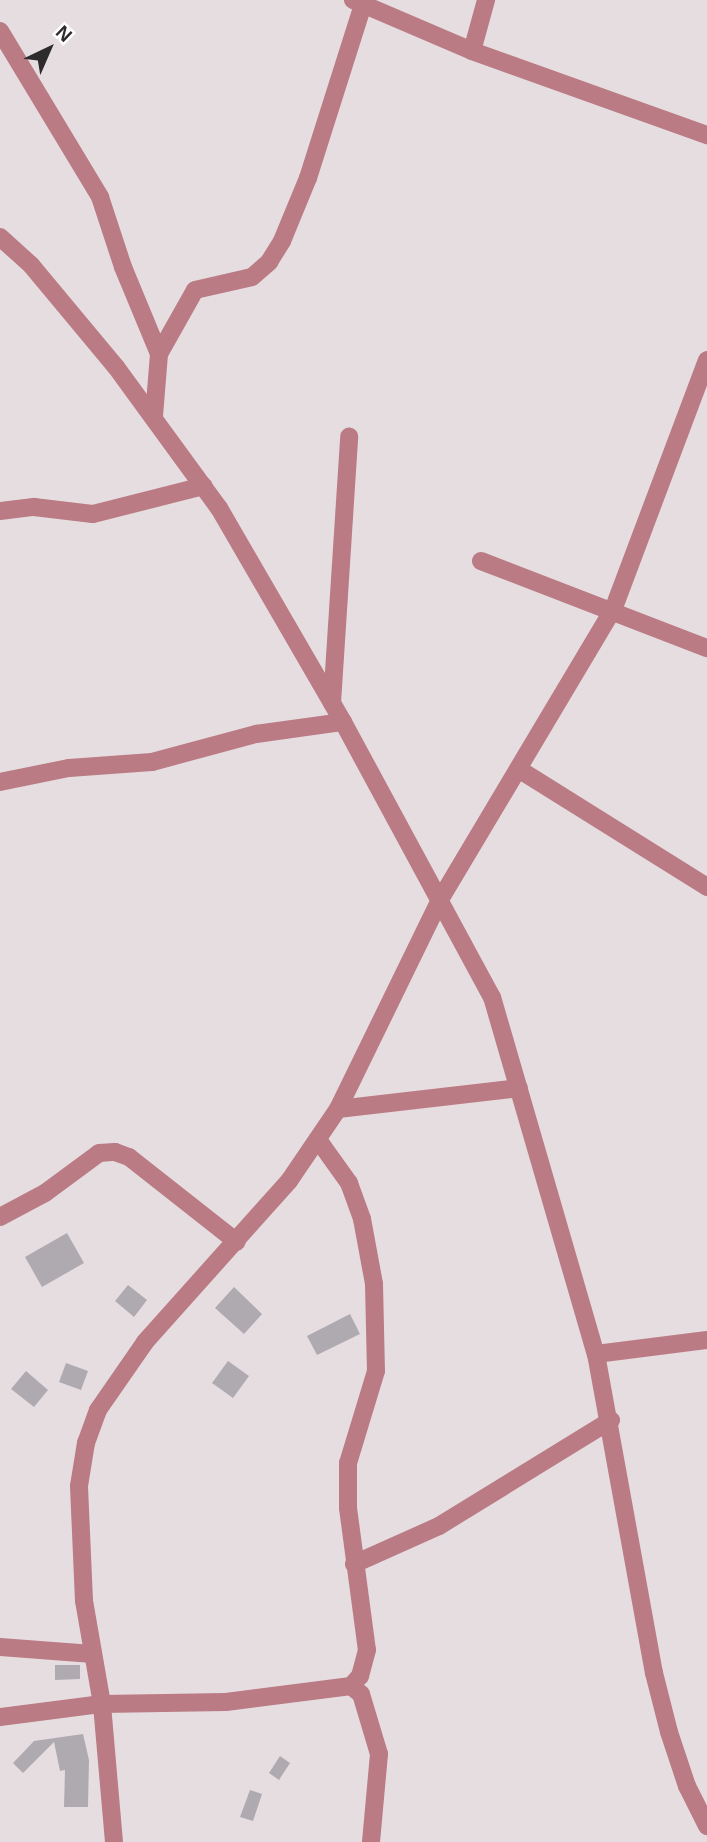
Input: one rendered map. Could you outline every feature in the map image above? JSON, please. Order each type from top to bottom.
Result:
[{"type":"street","points":[[472,51],[486,0]]},
{"type":"street","points":[[154,416],[159,354],[195,290],[252,277],[269,262],[282,241],[308,178],[358,3],[472,51],[707,135]]},
{"type":"street","points":[[0,31],[13,59],[48,106],[94,183],[159,354]]},
{"type":"street","points":[[0,237],[62,301],[154,416],[204,486],[343,722],[441,898],[492,997],[596,1354],[611,1420],[654,1673],[687,1786],[707,1826]]},
{"type":"street","points":[[114,1842],[102,1704],[84,1601],[79,1486],[86,1443],[98,1410],[122,1372],[237,1242],[319,1141],[338,1109],[441,898],[520,770],[613,610],[707,360]]},
{"type":"street","points":[[332,703],[349,437]]},
{"type":"street","points":[[0,511],[34,507],[93,514],[204,486]]},
{"type":"street","points":[[481,561],[707,648]]},
{"type":"street","points":[[0,782],[69,768],[152,762],[256,734],[343,722]]},
{"type":"street","points":[[520,770],[707,887]]},
{"type":"street","points":[[338,1109],[519,1088]]},
{"type":"street","points":[[0,1717],[102,1704],[226,1702],[351,1685],[360,1676],[367,1650],[354,1564],[348,1463],[376,1370],[374,1284],[362,1219],[349,1183],[319,1141]]},
{"type":"street","points":[[0,1217],[45,1193],[99,1153],[115,1152],[129,1157],[237,1242]]},
{"type":"street","points":[[596,1354],[707,1340]]},
{"type":"street","points":[[354,1564],[439,1526],[611,1420]]},
{"type":"street","points":[[0,1647],[93,1654]]},
{"type":"street","points":[[351,1685],[360,1694],[379,1754],[371,1842]]},
{"type":"building","points":[[67,1233],[84,1263],[42,1287],[25,1257]]},
{"type":"building","points":[[128,1285],[147,1300],[134,1317],[115,1301]]},
{"type":"building","points":[[234,1287],[262,1314],[244,1334],[215,1308]]},
{"type":"building","points":[[350,1314],[360,1334],[317,1355],[307,1336]]},
{"type":"building","points":[[228,1361],[249,1376],[233,1398],[212,1383]]},
{"type":"building","points":[[66,1363],[88,1371],[81,1390],[59,1382]]},
{"type":"building","points":[[26,1371],[48,1390],[34,1407],[11,1389]]},
{"type":"building","points":[[55,1665],[80,1665],[80,1679],[55,1680]]},
{"type":"building","points":[[83,1734],[89,1760],[88,1807],[64,1807],[65,1770],[60,1771],[54,1742],[23,1773],[13,1763],[34,1741]]},
{"type":"building","points":[[280,1756],[290,1763],[279,1780],[269,1773]]},
{"type":"building","points":[[250,1790],[262,1794],[253,1821],[240,1817]]}]
